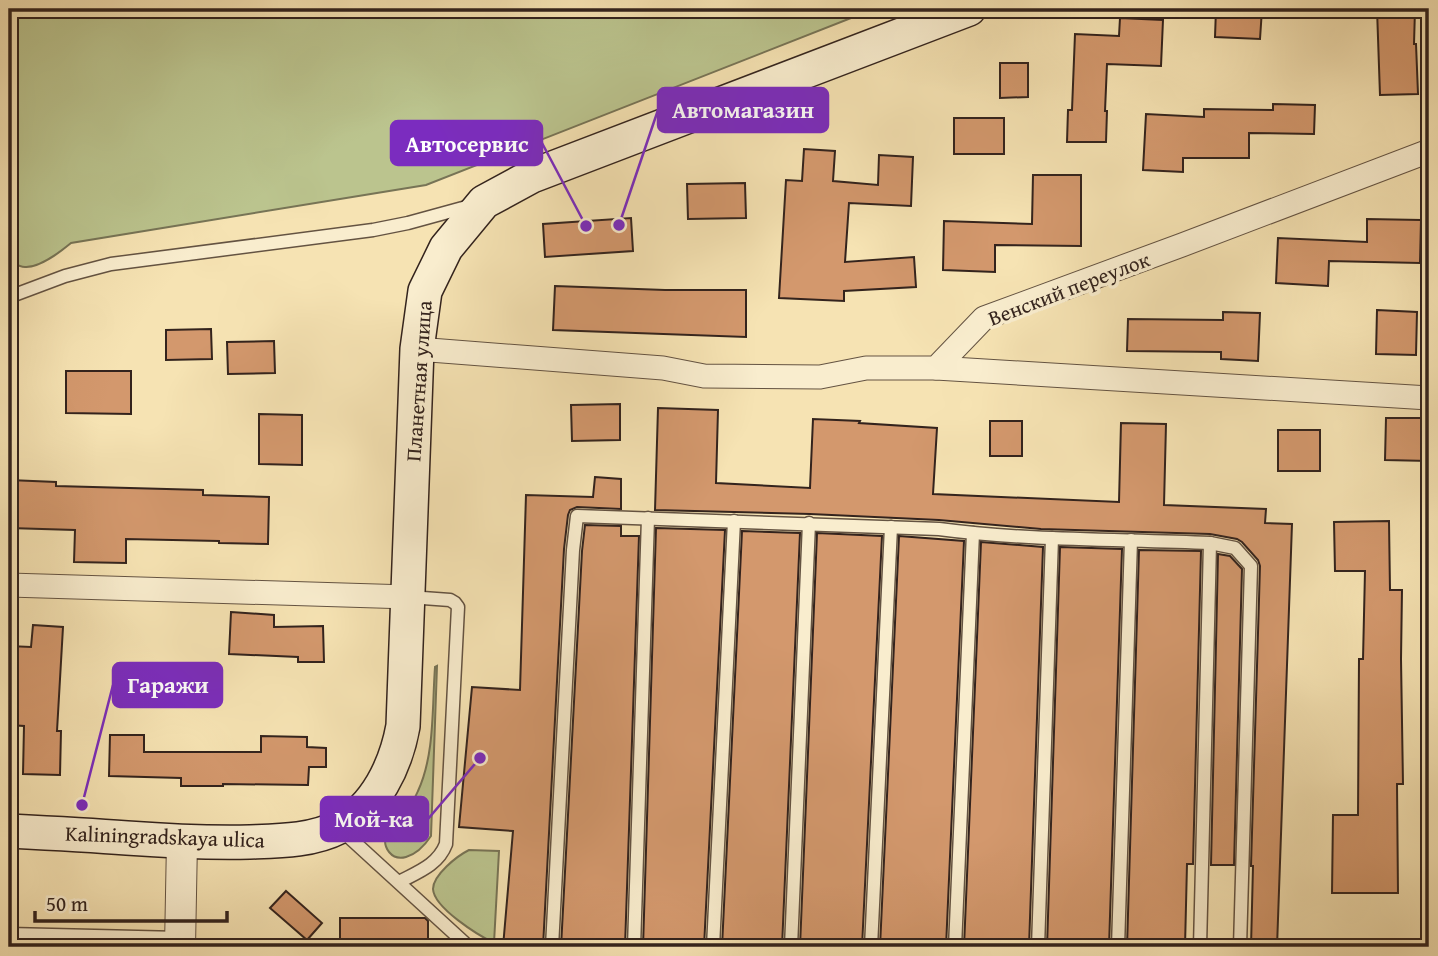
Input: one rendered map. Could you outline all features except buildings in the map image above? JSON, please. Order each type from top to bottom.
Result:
[{"type":"main road","name":"Планетная улица","points":[[405,702],[416,349],[425,291],[446,247],[484,202],[532,176],[969,9]]},
{"type":"main road","name":"Kaliningradskaya ulica","points":[[9,831],[212,843],[277,841],[313,836],[338,827],[365,808],[385,779],[400,744],[405,702]]},
{"type":"street","name":"Венский переулок","points":[[936,368],[984,318],[1429,151]]},
{"type":"street","points":[[416,349],[663,368],[704,376],[820,377],[866,368],[936,368],[1429,398]]},
{"type":"street","points":[[9,585],[409,597]]},
{"type":"street","points":[[180,943],[182,841]]},
{"type":"lane","points":[[9,297],[65,276],[111,264],[373,230],[484,202]]},
{"type":"lane","points":[[552,947],[577,516],[939,529],[1052,538],[1210,543],[1235,548],[1251,566],[1240,947]]},
{"type":"lane","points":[[634,947],[648,518]]},
{"type":"lane","points":[[713,947],[734,521]]},
{"type":"lane","points":[[791,947],[809,523]]},
{"type":"lane","points":[[871,947],[891,527]]},
{"type":"lane","points":[[955,947],[973,533]]},
{"type":"lane","points":[[1038,947],[1052,538]]},
{"type":"lane","points":[[1118,947],[1131,540]]},
{"type":"lane","points":[[1200,947],[1210,543]]},
{"type":"lane","points":[[399,882],[431,866],[446,844],[458,607],[450,600],[409,597]]},
{"type":"lane","points":[[338,827],[469,947]]},
{"type":"lane","points":[[9,934],[180,943]]},
{"type":"green space","points":[[9,9],[874,9],[426,185],[71,243],[43,262],[25,267],[9,261]]},
{"type":"green space","points":[[437,666],[431,836],[414,854],[396,857],[389,852],[385,844],[386,834],[412,802],[423,777],[430,746]]},
{"type":"green space","points":[[469,850],[499,851],[494,943],[449,912],[435,896],[433,889],[441,872]]},
{"type":"place","name":"Автомагазин","points":[[619,225]]},
{"type":"place","name":"Автосервис","points":[[586,226]]},
{"type":"place","name":"Мой-ка","points":[[480,758]]},
{"type":"place","name":"Гаражи","points":[[82,805]]}]
